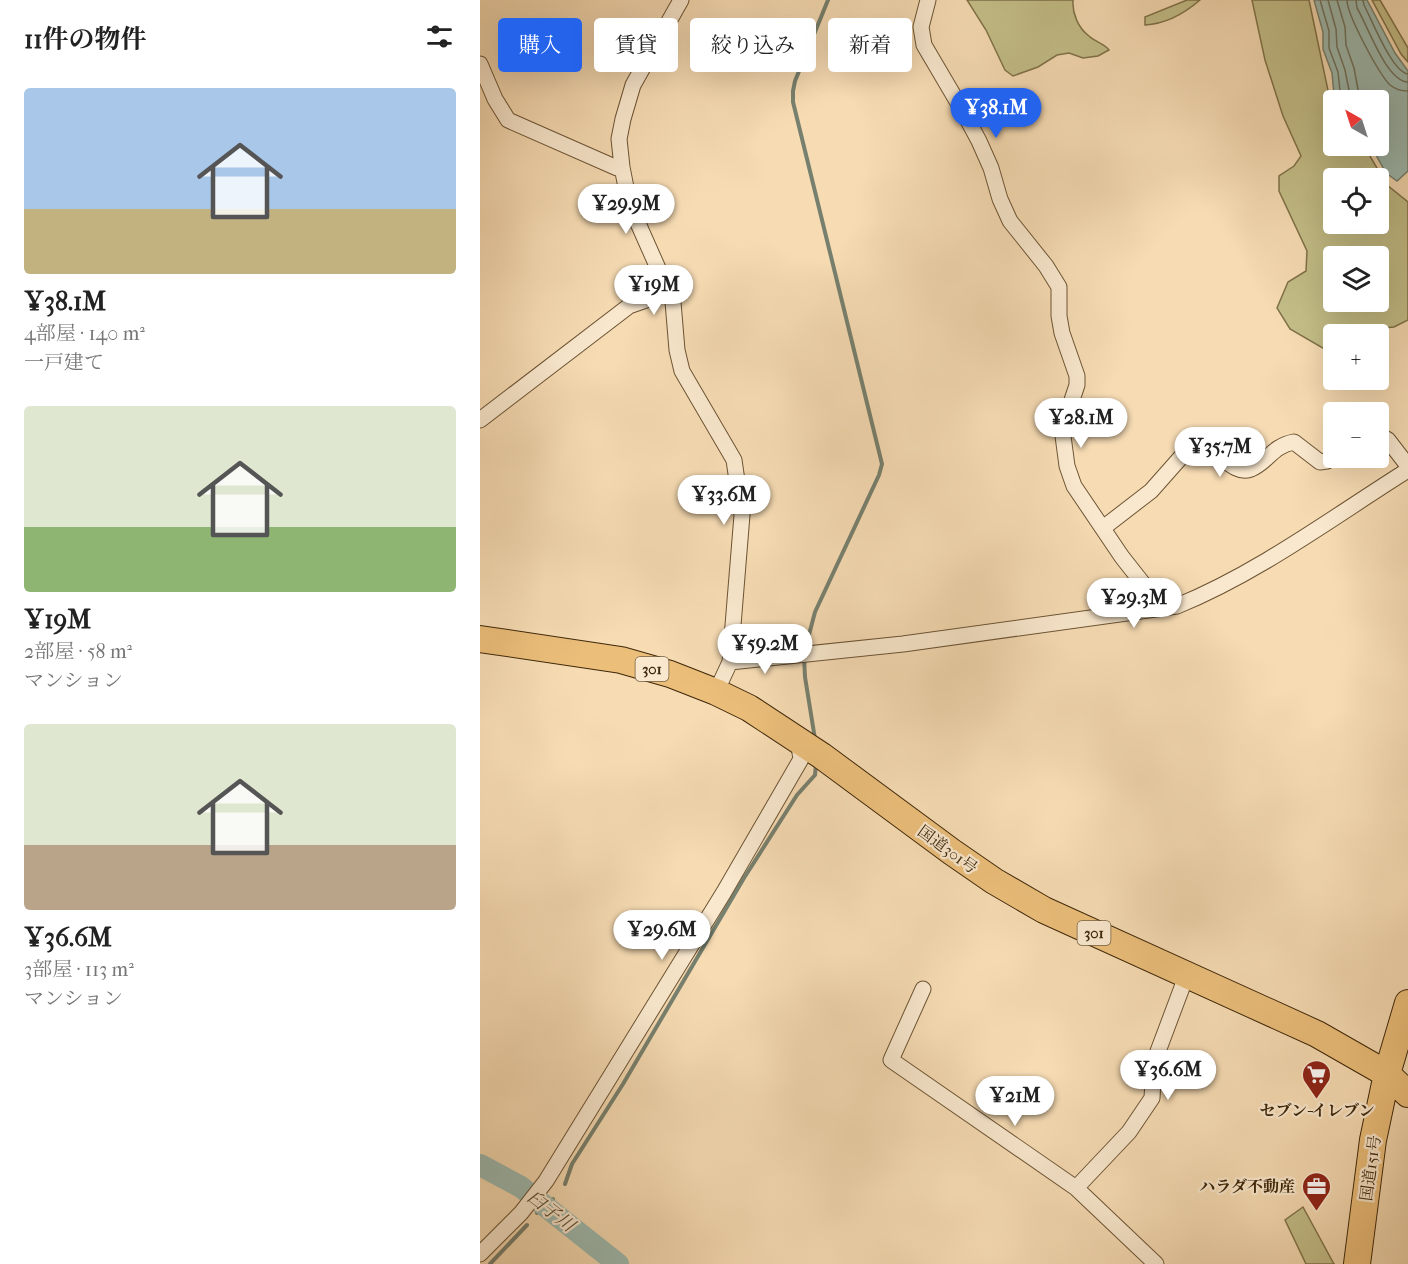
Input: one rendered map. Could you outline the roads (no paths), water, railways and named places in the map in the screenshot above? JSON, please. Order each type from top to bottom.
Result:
[{"type":"highway","name":"国道301号","points":[[480,639],[621,660],[670,674],[749,708],[810,748],[994,881],[1044,910],[1317,1034],[1387,1074],[1408,1094]]},
{"type":"highway","name":"国道151号","points":[[1357,1264],[1373,1140],[1387,1074],[1408,1003]]},
{"type":"street","points":[[681,0],[633,85],[620,139],[622,167],[629,203],[673,302],[677,350],[682,371],[734,460],[742,515],[730,662],[716,692]]},
{"type":"street","points":[[928,0],[921,27],[924,45],[979,141],[1010,221],[1046,266],[1059,287],[1059,316],[1062,333],[1077,376],[1077,385],[1063,436],[1064,450],[1074,486],[1160,604],[1160,608]]},
{"type":"street","points":[[480,64],[495,99],[508,120],[617,168],[622,167]]},
{"type":"street","points":[[480,420],[629,306],[669,291]]},
{"type":"street","points":[[730,662],[903,644],[1178,606],[1211,592],[1272,557],[1408,468],[1389,441]]},
{"type":"street","points":[[1103,528],[1151,492],[1182,456],[1197,444],[1204,445],[1229,464],[1243,471],[1251,469],[1282,444],[1294,442],[1320,462],[1323,462]]},
{"type":"street","points":[[480,1254],[526,1208],[543,1185],[724,892],[801,759],[810,748]]},
{"type":"street","points":[[1076,1188],[1129,1132],[1152,1098],[1154,1062],[1186,974]]},
{"type":"street","points":[[923,989],[891,1060],[1076,1188],[1156,1264]]},
{"type":"water","points":[[1314,0],[1367,0],[1395,53],[1408,71],[1408,171],[1397,181],[1389,175],[1389,168],[1383,168],[1377,156],[1389,156],[1389,90],[1334,90],[1332,73],[1323,49],[1323,32]]},
{"type":"waterway","points":[[805,650],[815,612],[879,475],[882,464],[793,102],[795,81],[828,0]]},
{"type":"waterway","points":[[804,657],[815,739]]},
{"type":"waterway","points":[[565,1184],[572,1164],[623,1084],[744,878],[797,795],[815,775],[816,764]]},
{"type":"waterway","name":"臼子川","points":[[480,1165],[521,1187],[618,1264]]},
{"type":"waterway","name":"臼子川","points":[[537,1213],[553,1199]]},
{"type":"waterway","points":[[490,1264],[527,1225]]},
{"type":"place","name":"セブン-イレブン","points":[[1317,1100]]},
{"type":"place","name":"ハラダ不動産","points":[[1316,1212]]}]
